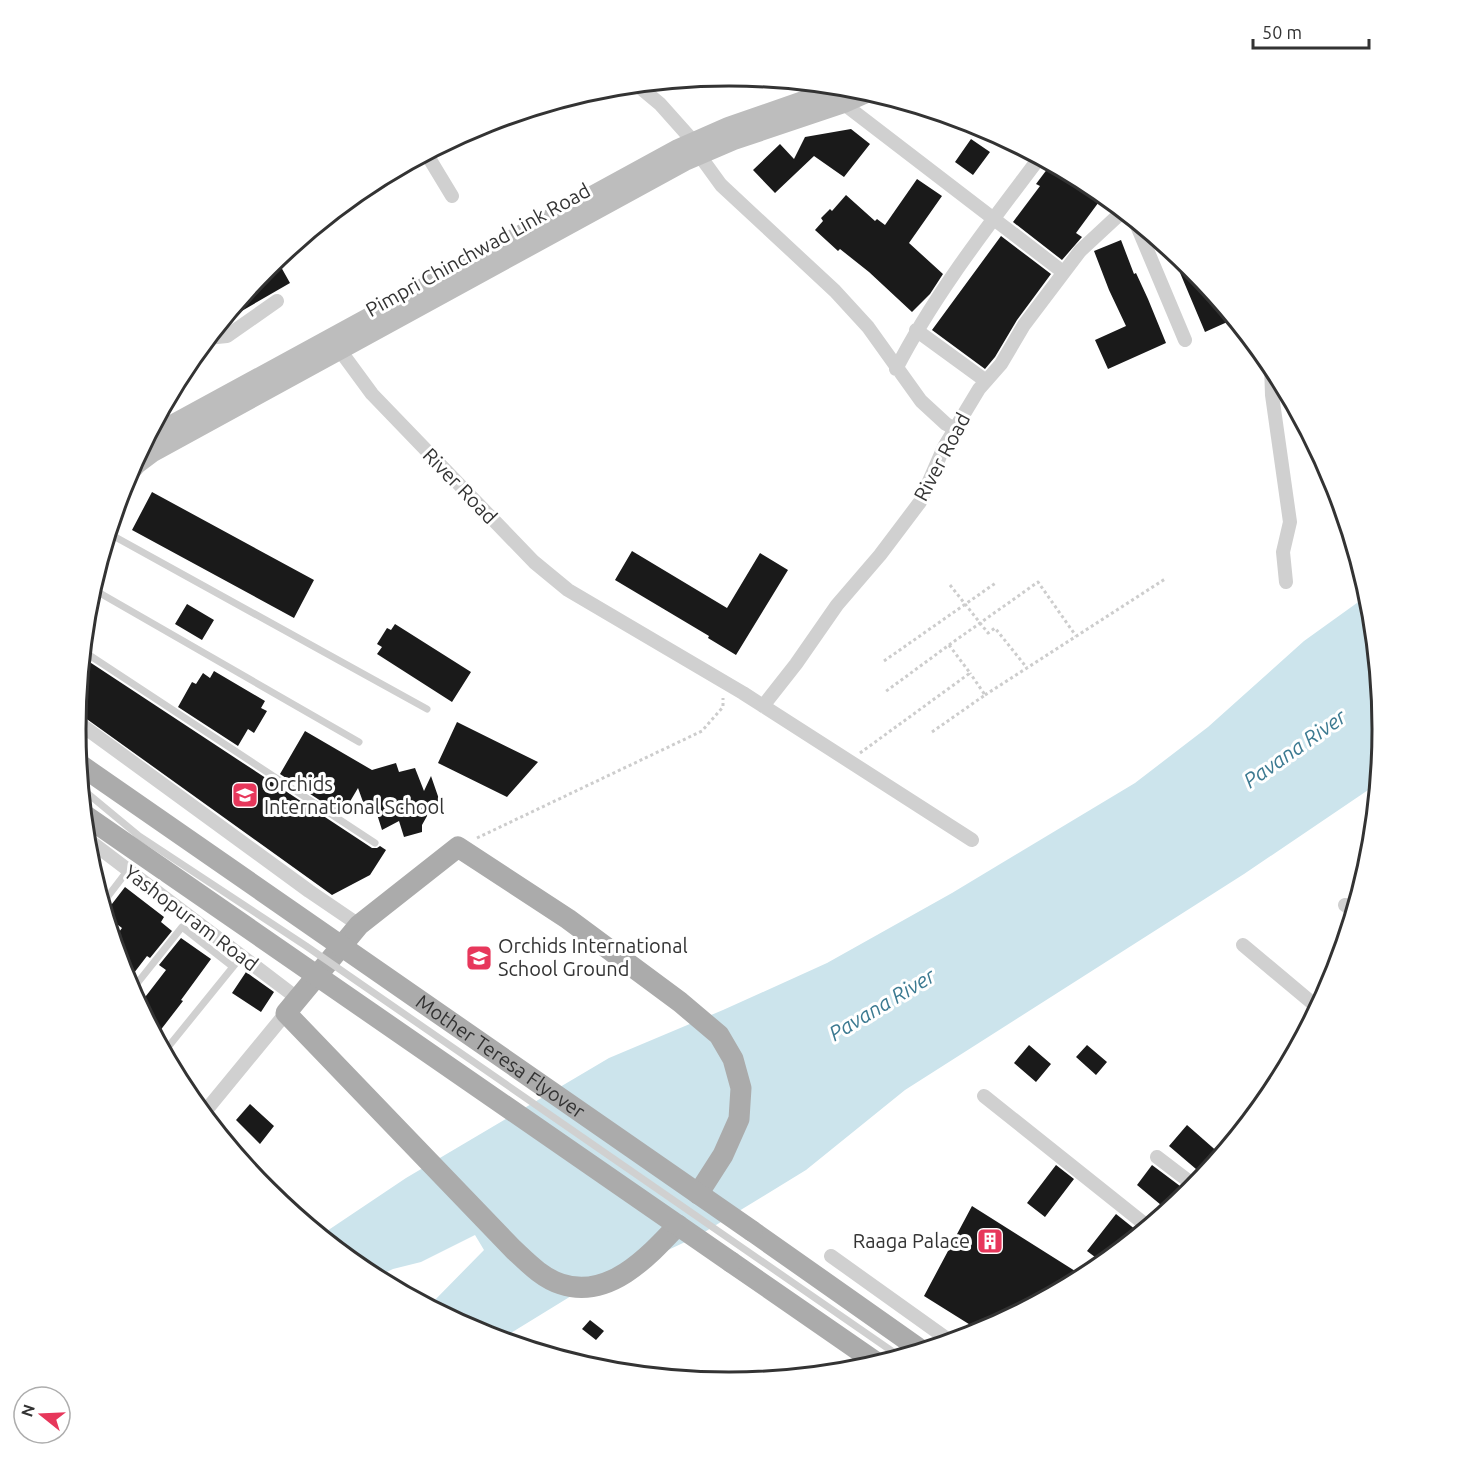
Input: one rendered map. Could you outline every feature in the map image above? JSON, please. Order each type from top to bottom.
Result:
[{"type":"main road","name":"Pimpri Chinchwad Link Road","points":[[154,441],[696,149],[728,126],[805,91]]},
{"type":"main road","name":"Pimpri Chinchwad Link Road","points":[[696,149],[734,141],[846,97]]},
{"type":"main road","name":"Mother Teresa Flyover","points":[[87,770],[913,1344]]},
{"type":"main road","name":"Mother Teresa Flyover","points":[[92,821],[867,1356]]},
{"type":"main road","points":[[678,1225],[650,1255],[610,1282],[588,1288],[562,1285],[540,1274],[513,1249],[354,1084],[292,1006],[359,925],[458,847],[568,919],[680,1002],[719,1035],[733,1059],[741,1088],[739,1119],[723,1155],[698,1194]]},
{"type":"street","points":[[644,91],[660,104],[721,185],[835,291],[868,327],[896,369],[921,400],[946,424],[955,429]]},
{"type":"street","points":[[863,100],[994,217],[1063,272]]},
{"type":"street","points":[[430,160],[452,196]]},
{"type":"street","points":[[896,369],[916,330],[994,217],[1035,164]]},
{"type":"street","name":"River Road","points":[[763,706],[837,605],[880,555],[920,502],[944,447],[986,381],[1001,364],[1024,325],[1080,251],[1117,216]]},
{"type":"street","points":[[1141,236],[1185,340]]},
{"type":"street","points":[[218,337],[227,336],[277,302]]},
{"type":"street","points":[[916,330],[986,381]]},
{"type":"street","name":"River Road","points":[[336,344],[372,394],[534,562],[568,590],[763,706],[972,840]]},
{"type":"street","points":[[1272,385],[1290,522],[1283,552],[1286,582]]},
{"type":"street","points":[[86,728],[359,925]]},
{"type":"street","name":"Yashopuram Road","points":[[97,846],[292,1006]]},
{"type":"street","points":[[1244,945],[1310,1001]]},
{"type":"street","points":[[209,1107],[292,1006]]},
{"type":"street","points":[[984,1096],[1141,1221]]},
{"type":"street","points":[[1157,1157],[1186,1179]]},
{"type":"street","points":[[831,1256],[941,1335]]},
{"type":"lane","points":[[115,537],[428,709]]},
{"type":"lane","points":[[100,593],[359,742]]},
{"type":"lane","points":[[90,656],[375,843]]},
{"type":"lane","points":[[89,795],[139,836],[344,972],[891,1351]]},
{"type":"lane","points":[[108,897],[128,870]]},
{"type":"lane","points":[[138,983],[182,927],[237,962],[169,1045]]},
{"type":"path","points":[[932,732],[985,695],[1165,579]]},
{"type":"path","points":[[884,661],[997,582]]},
{"type":"path","points":[[885,692],[1038,582],[1076,636]]},
{"type":"path","points":[[950,585],[988,633],[995,628],[1028,668]]},
{"type":"path","points":[[949,645],[985,695]]},
{"type":"path","points":[[848,761],[970,674]]},
{"type":"path","points":[[458,847],[702,731],[723,707],[722,681]]},
{"type":"water","name":"Pavana River","points":[[1359,602],[1370,686],[1372,728],[1368,790],[1244,874],[905,1090],[806,1170],[698,1236],[576,1293],[511,1333],[482,1323],[435,1300],[484,1250],[475,1235],[421,1262],[386,1272],[327,1231],[406,1178],[609,1058],[827,963],[952,893],[1135,783],[1208,727],[1304,641]]},
{"type":"building","points":[[851,129],[870,144],[844,177],[814,156],[775,193],[753,170],[780,144],[794,159],[805,137]]},
{"type":"building","points":[[971,139],[990,152],[973,175],[955,162]]},
{"type":"building","points":[[1046,170],[1098,203],[1076,233],[1082,237],[1062,260],[1013,222],[1040,186],[1036,184]]},
{"type":"building","points":[[917,179],[942,196],[909,243],[943,274],[930,294],[912,312],[869,272],[840,249],[838,251],[815,230],[823,221],[821,218],[830,209],[832,211],[846,195],[875,221],[877,219],[885,225]]},
{"type":"building","points":[[1001,236],[1051,274],[985,369],[932,330]]},
{"type":"building","points":[[1121,240],[1166,343],[1108,369],[1095,340],[1126,326],[1094,251]]},
{"type":"building","points":[[281,267],[290,283],[238,313]]},
{"type":"building","points":[[1179,270],[1227,322],[1205,332]]},
{"type":"building","points":[[152,492],[314,580],[294,618],[132,530]]},
{"type":"building","points":[[632,551],[727,608],[760,553],[788,570],[736,655],[708,638],[709,636],[615,580]]},
{"type":"building","points":[[187,604],[214,620],[202,640],[175,624]]},
{"type":"building","points":[[395,624],[471,672],[452,702],[377,654],[382,647],[377,644],[387,628],[391,630]]},
{"type":"building","name":"Orchids International School","points":[[89,662],[372,848],[380,846],[386,850],[370,875],[332,895],[86,719]]},
{"type":"building","points":[[214,671],[265,701],[261,708],[267,711],[254,733],[248,729],[238,746],[178,707],[192,682],[196,684],[203,673],[210,678]]},
{"type":"building","points":[[457,722],[538,762],[507,797],[438,763]]},
{"type":"building","points":[[305,731],[372,770],[396,763],[399,772],[415,768],[424,791],[431,776],[440,802],[428,805],[422,832],[404,837],[399,821],[382,830],[376,811],[367,813],[358,788],[342,815],[280,774]]},
{"type":"building","points":[[125,887],[164,917],[161,922],[172,931],[150,958],[147,956],[133,974],[119,932],[122,928],[116,924],[111,906]]},
{"type":"building","points":[[181,938],[211,959],[161,1030],[145,998],[166,970],[159,965]]},
{"type":"building","points":[[246,972],[274,992],[261,1012],[232,993]]},
{"type":"building","points":[[1029,1045],[1051,1064],[1036,1082],[1014,1063]]},
{"type":"building","points":[[1087,1045],[1107,1062],[1096,1075],[1076,1057]]},
{"type":"building","points":[[250,1104],[274,1126],[260,1144],[236,1120]]},
{"type":"building","points":[[1187,1125],[1214,1149],[1196,1169],[1169,1146]]},
{"type":"building","points":[[1056,1165],[1074,1179],[1045,1217],[1027,1203]]},
{"type":"building","points":[[1152,1165],[1180,1186],[1160,1204],[1137,1185]]},
{"type":"building","name":"Raaga Palace","points":[[972,1206],[1074,1270],[1013,1305],[970,1325],[924,1296]]},
{"type":"building","points":[[1116,1214],[1133,1228],[1095,1257],[1087,1251]]},
{"type":"building","points":[[590,1320],[604,1331],[596,1340],[582,1329]]},
{"type":"place","name":"Orchids International School","points":[[245,795]]},
{"type":"place","name":"Orchids International School Ground","points":[[479,958]]},
{"type":"place","name":"Raaga Palace","points":[[990,1241]]}]
